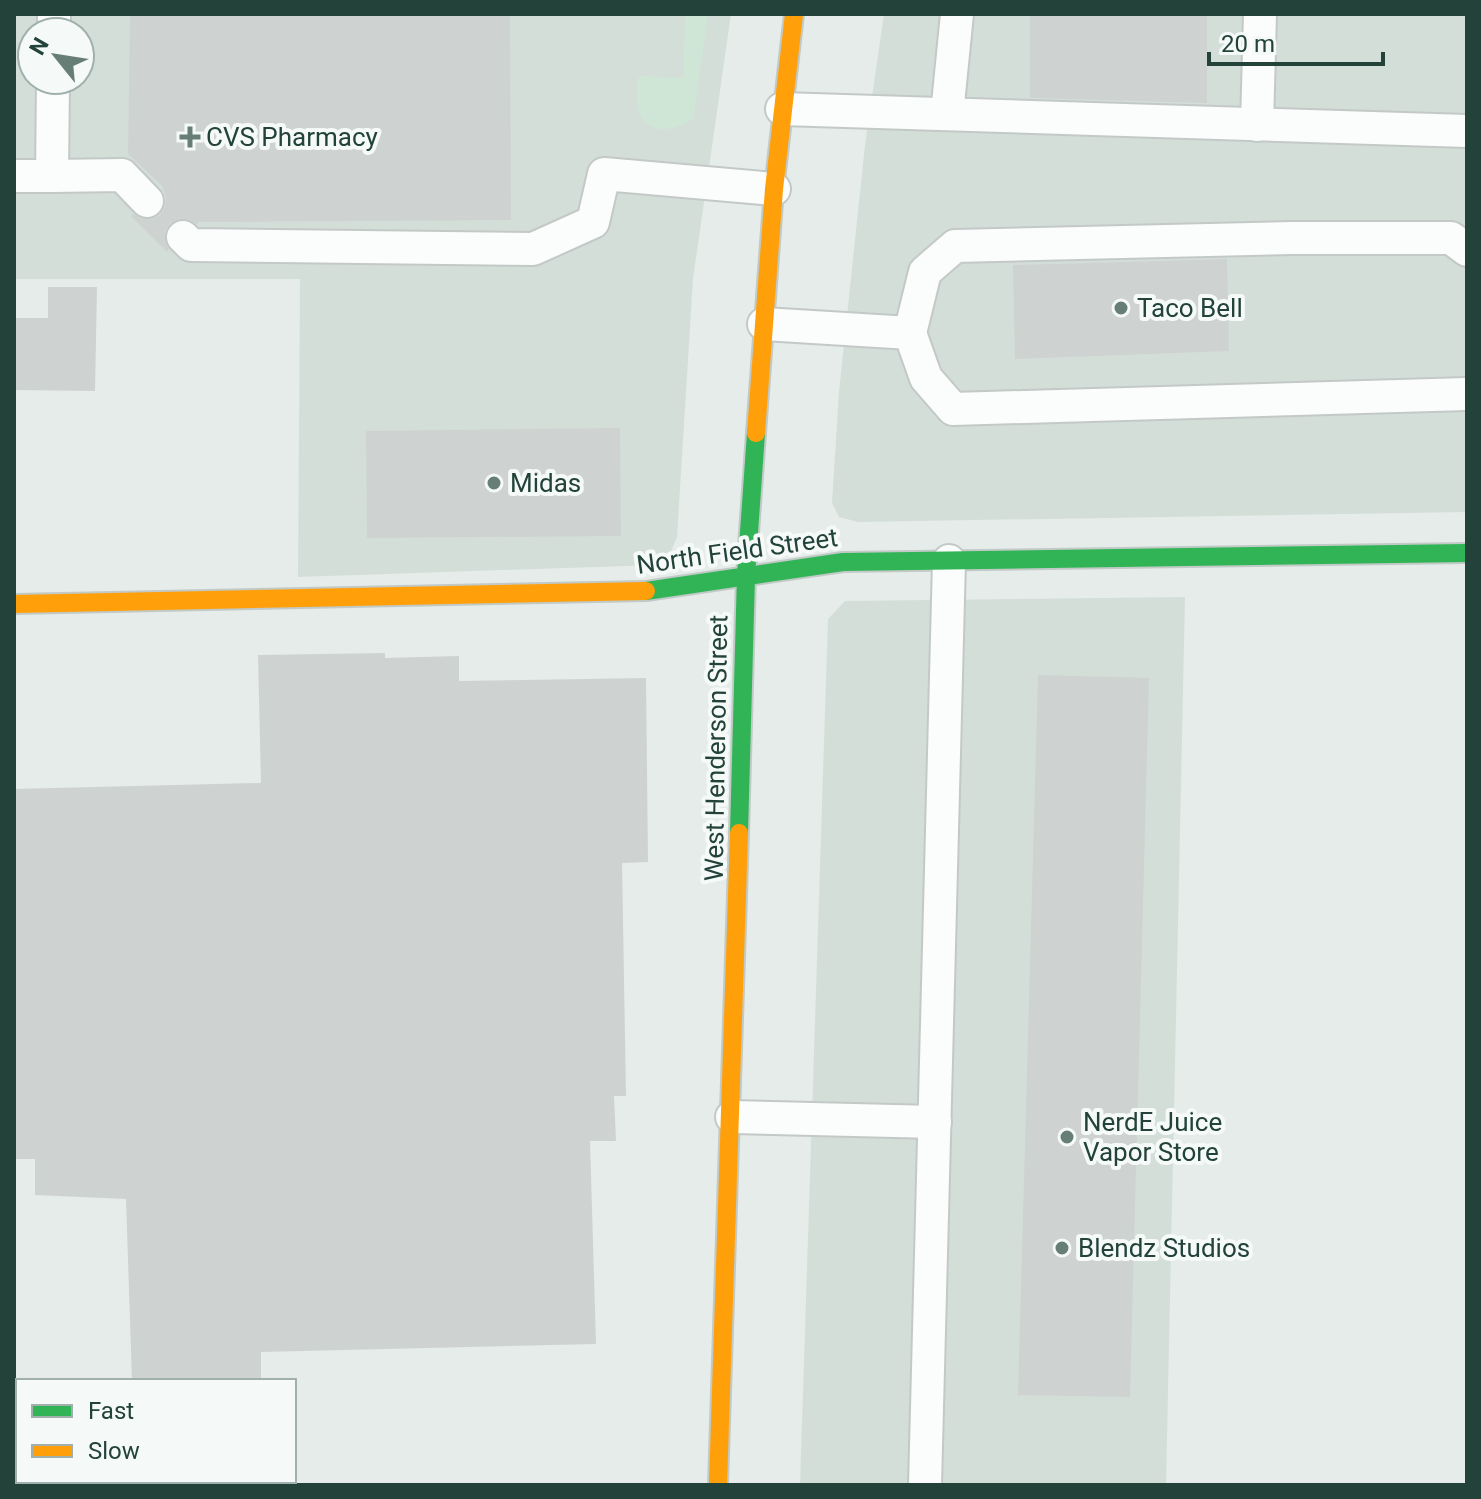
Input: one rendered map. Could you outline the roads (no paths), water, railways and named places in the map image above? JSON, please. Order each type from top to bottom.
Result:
[{"type":"main road","name":"West Henderson Street","points":[[718,1485],[732,1117],[746,575],[774,189],[794,14]]},
{"type":"main road","name":"North Field Street","points":[[14,604],[651,591],[843,562],[1467,553]]},
{"type":"lane","points":[[947,114],[957,14]]},
{"type":"lane","points":[[1257,125],[1260,14]]},
{"type":"lane","points":[[52,176],[53,96]]},
{"type":"lane","points":[[782,109],[1467,131]]},
{"type":"lane","points":[[183,237],[191,245],[533,249],[593,222],[604,174],[774,189]]},
{"type":"lane","points":[[14,176],[122,175],[147,201]]},
{"type":"lane","points":[[1467,250],[1451,238],[1293,238],[955,246],[925,272],[910,333],[926,378],[953,409],[1467,394]]},
{"type":"lane","points":[[764,324],[910,333]]},
{"type":"lane","points":[[925,1485],[949,561]]},
{"type":"lane","points":[[732,1117],[935,1122]]},
{"type":"place","name":"CVS Pharmacy","points":[[190,137]]},
{"type":"place","name":"Taco Bell","points":[[1121,308]]},
{"type":"place","name":"Midas","points":[[494,483]]},
{"type":"place","name":"NerdE Juice Vapor Store","points":[[1067,1137]]},
{"type":"place","name":"Blendz Studios","points":[[1062,1248]]}]
